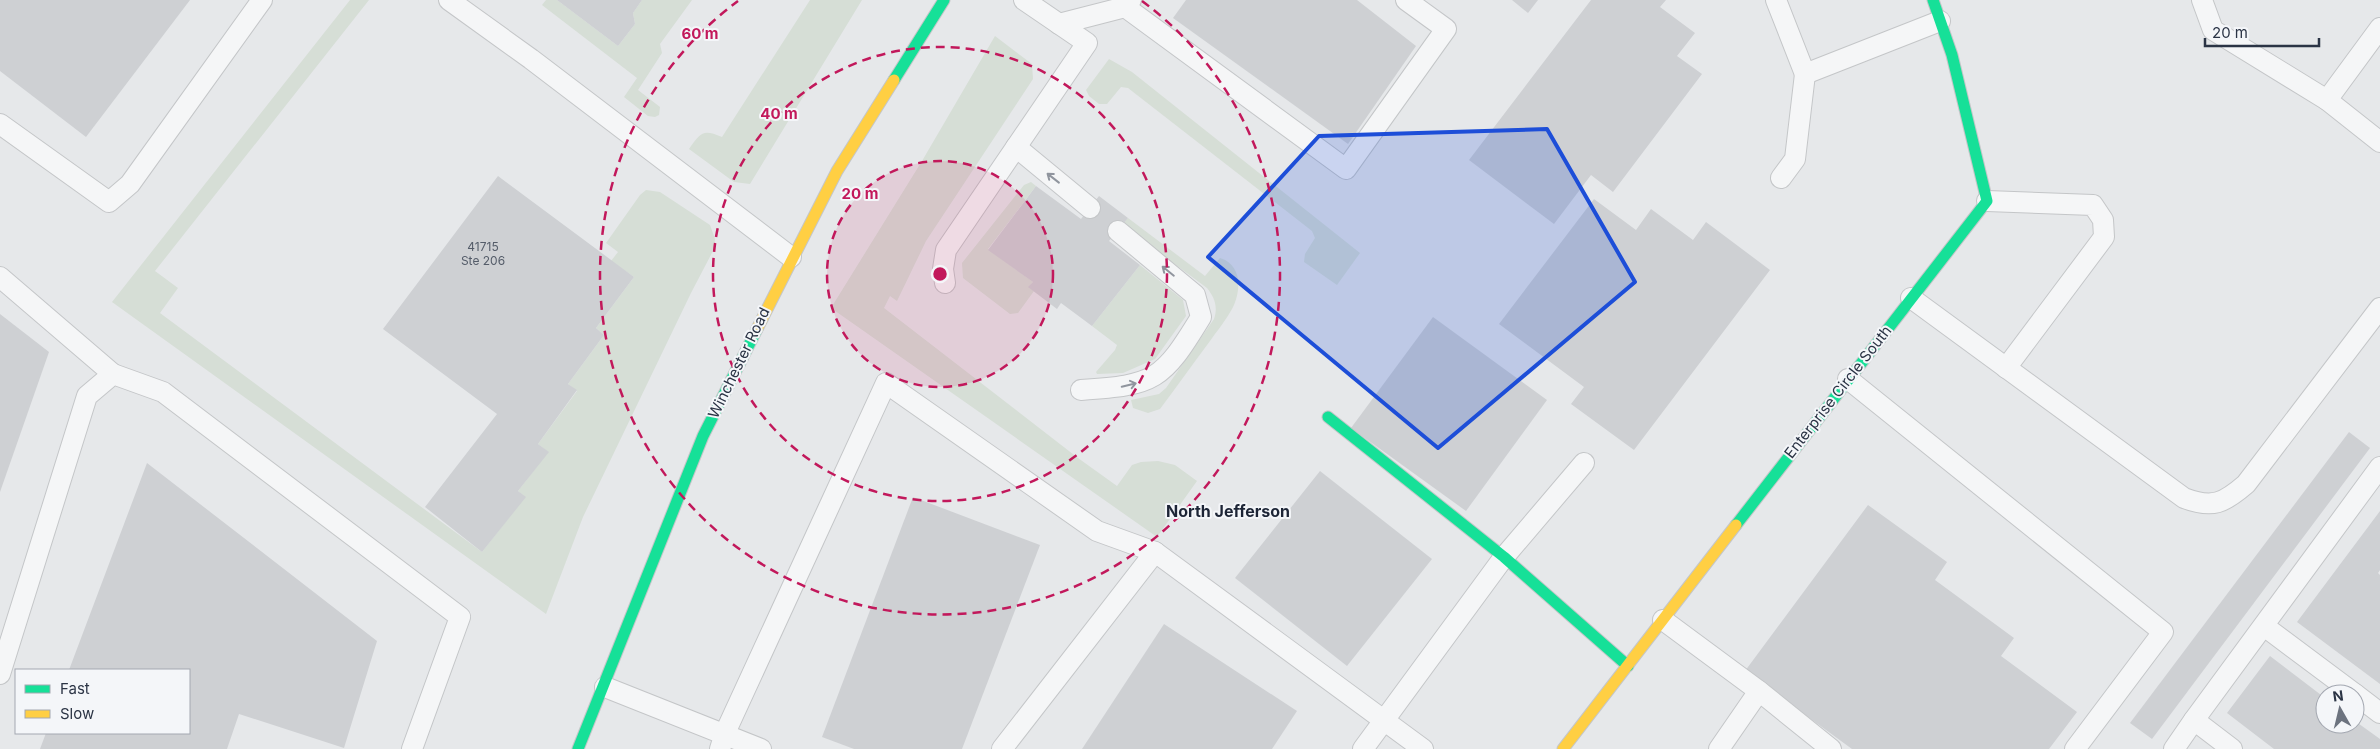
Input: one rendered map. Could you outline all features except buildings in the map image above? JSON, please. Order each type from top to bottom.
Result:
[{"type":"street","name":"Winchester Road","points":[[578,749],[703,436],[791,257],[837,170],[944,0]]},
{"type":"street","points":[[1933,0],[1952,55],[1987,201]]},
{"type":"street","name":"Enterprise Circle South","points":[[1563,749],[1987,201]]},
{"type":"street","points":[[1328,417],[1504,556],[1628,666]]},
{"type":"lane","points":[[0,124],[109,202],[130,184],[262,0]]},
{"type":"lane","points":[[449,0],[531,59],[791,257]]},
{"type":"lane","points":[[945,283],[943,269],[946,250],[1087,43],[1024,0]]},
{"type":"lane","points":[[1059,24],[1128,4],[1346,169],[1446,29],[1406,0]]},
{"type":"lane","points":[[1776,0],[1805,74],[1795,159],[1781,178]]},
{"type":"lane","points":[[2202,0],[2213,30],[2326,100],[2380,142]]},
{"type":"lane","points":[[1805,74],[1940,21]]},
{"type":"lane","points":[[2326,100],[2380,28]]},
{"type":"lane","points":[[1016,147],[1090,208]]},
{"type":"lane","points":[[1987,201],[2093,205],[2103,220],[2104,237],[2006,368]]},
{"type":"lane","points":[[1081,390],[1128,387],[1159,375],[1178,355],[1201,317],[1195,295],[1118,231]]},
{"type":"lane","points":[[0,277],[113,374],[163,392],[460,617],[412,749]]},
{"type":"lane","points":[[1911,298],[2184,498],[2203,505],[2228,499],[2246,484],[2380,308]]},
{"type":"lane","points":[[0,674],[87,396],[113,374]]},
{"type":"lane","points":[[1848,379],[2162,632],[2075,749]]},
{"type":"lane","points":[[722,741],[886,383],[1097,531],[1154,552],[1423,749]]},
{"type":"lane","points":[[1363,749],[1504,556],[1584,463]]},
{"type":"lane","points":[[2174,749],[2380,467]]},
{"type":"lane","points":[[1002,749],[1154,552]]},
{"type":"lane","points":[[1663,620],[1832,749]]},
{"type":"lane","points":[[2264,626],[2342,684]]},
{"type":"lane","points":[[604,687],[722,741],[761,749]]},
{"type":"lane","points":[[1719,749],[1759,692]]},
{"type":"lane","points":[[2365,702],[2380,713]]},
{"type":"lane","points":[[2194,720],[2232,749]]},
{"type":"highlighted area","points":[[1547,129],[1635,282],[1438,448],[1208,257],[1319,136]]},
{"type":"shaded area","points":[[350,0],[369,0],[155,271],[178,288],[160,313],[482,552],[525,497],[518,491],[548,452],[538,444],[577,391],[568,384],[604,335],[596,328],[634,277],[611,261],[618,252],[606,243],[640,195],[646,190],[660,192],[710,225],[715,239],[714,249],[583,517],[546,614],[112,302]]},
{"type":"shaded area","points":[[546,0],[557,0],[618,46],[635,24],[633,13],[642,0],[692,0],[660,44],[662,53],[638,90],[660,107],[659,115],[655,117],[648,116],[624,97],[637,78],[542,5]]},
{"type":"shaded area","points":[[810,0],[862,0],[750,184],[734,182],[689,149],[703,134],[711,133],[722,137]]},
{"type":"shaded area","points":[[995,36],[1032,64],[1033,79],[926,241],[897,301],[890,296],[884,308],[1117,486],[1132,465],[1141,462],[1158,461],[1175,465],[1197,481],[1157,537],[831,308],[922,161]]},
{"type":"shaded area","points":[[1109,59],[1132,72],[1360,253],[1337,285],[1304,262],[1305,254],[1315,238],[1312,231],[1128,88],[1121,87],[1107,104],[1099,104],[1089,96],[1086,90]]},
{"type":"shaded area","points":[[1031,182],[1036,186],[988,249],[1033,282],[1029,287],[1034,291],[1018,313],[1010,314],[963,278],[962,263],[1024,185]]},
{"type":"shaded area","points":[[1128,218],[1205,276],[1220,258],[1233,267],[1238,280],[1235,302],[1227,317],[1160,409],[1148,413],[1133,408],[1131,400],[1159,394],[1166,388],[1214,319],[1216,307],[1214,299],[1207,288],[1122,225]]},
{"type":"shaded area","points":[[1140,265],[1183,300],[1186,316],[1155,359],[1123,373],[1097,374],[1096,372],[1117,345],[1092,326]]},
{"type":"traffic: fast","points":[[894,80],[944,0]]},
{"type":"traffic: fast","points":[[1736,525],[1987,201],[1952,55],[1933,0]]},
{"type":"traffic: fast","points":[[578,749],[703,436],[757,329]]},
{"type":"traffic: fast","points":[[1328,417],[1504,557],[1628,666]]},
{"type":"traffic: slow","points":[[757,329],[837,171],[894,80]]},
{"type":"traffic: slow","points":[[1563,749],[1736,525]]},
{"type":"district","name":"North Jefferson","points":[[1228,511]]}]
